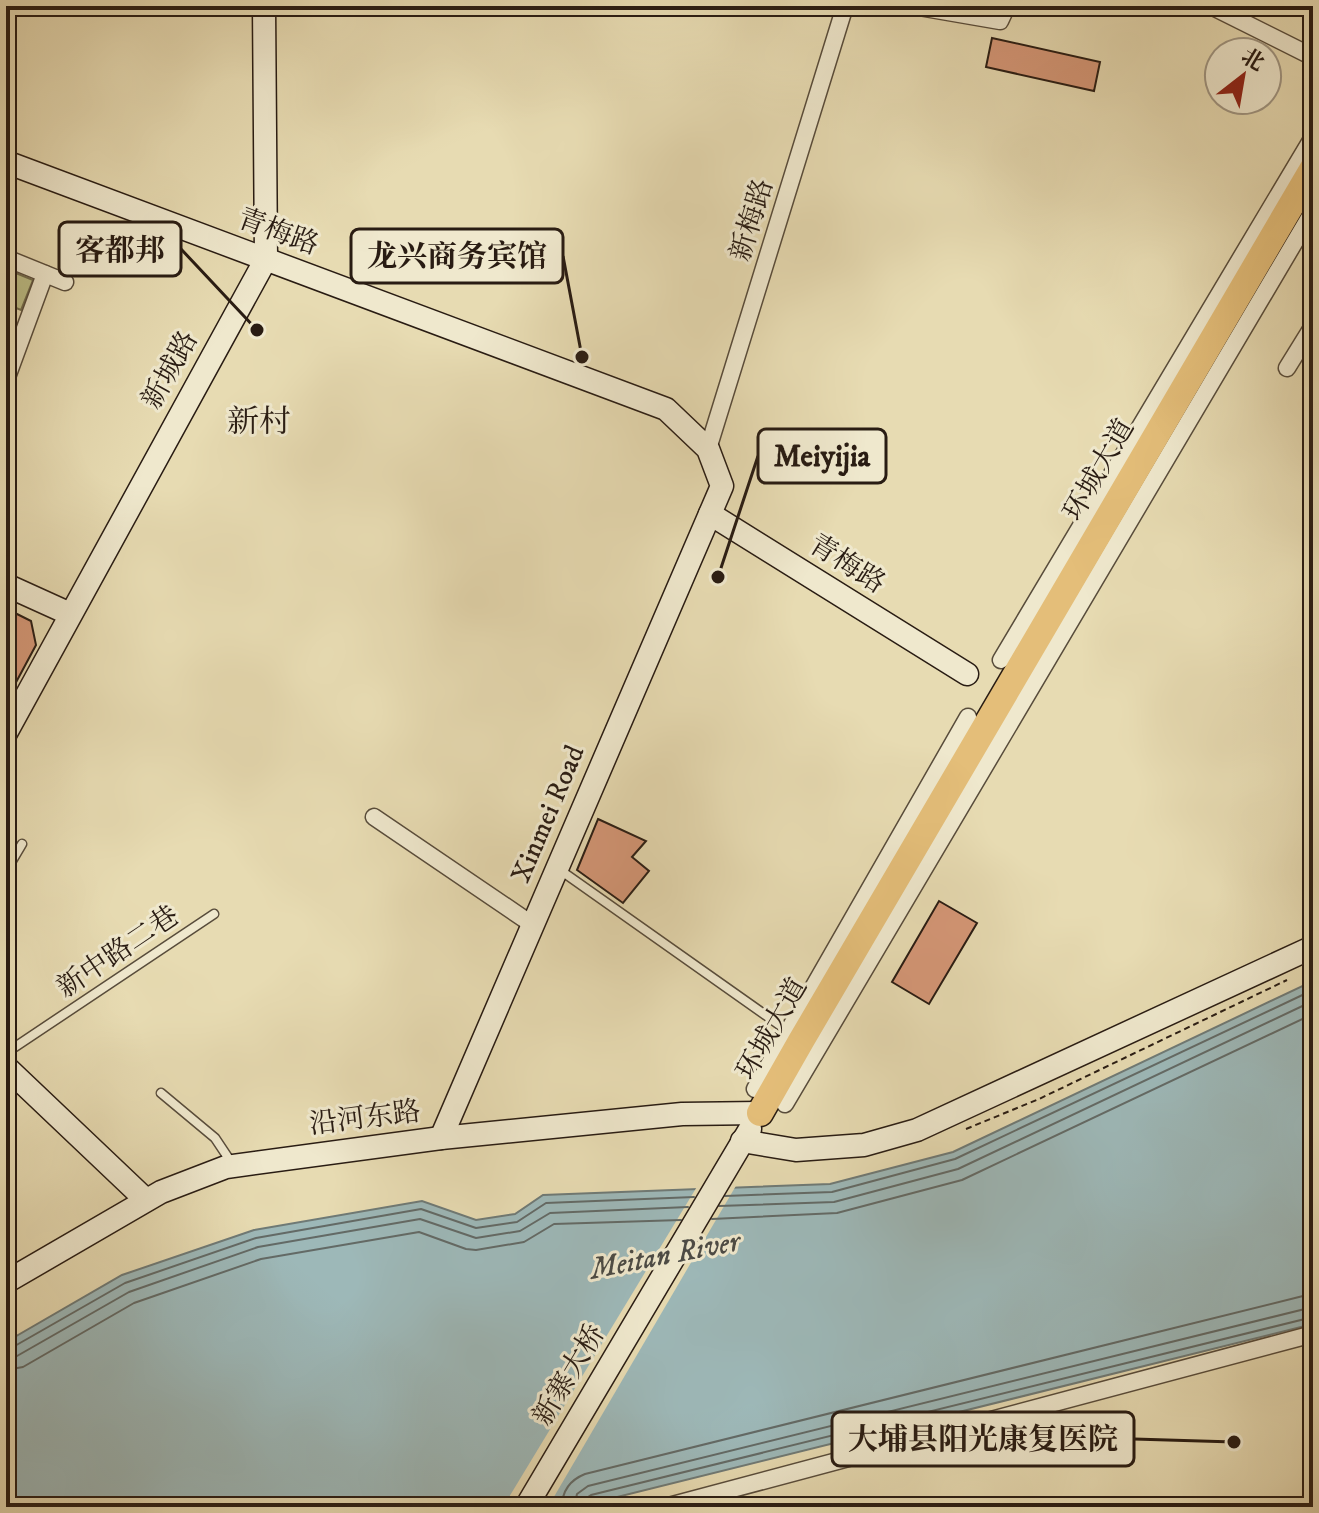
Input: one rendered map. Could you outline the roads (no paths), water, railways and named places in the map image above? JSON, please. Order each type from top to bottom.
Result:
[{"type":"main road","name":"新城路","points":[[6,733],[266,259],[264,6]]},
{"type":"main road","name":"青梅路","points":[[6,162],[666,409],[708,449],[722,486],[710,514],[967,674]]},
{"type":"main road","name":"环城大道","points":[[1313,168],[801,1041],[767,1102],[773,1107],[1313,185]]},
{"type":"main road","name":"Xinmei Road","points":[[441,1138],[710,514]]},
{"type":"main road","points":[[6,585],[70,614]]},
{"type":"main road","points":[[740,1145],[796,1150],[864,1145],[917,1130],[1313,947]]},
{"type":"main road","points":[[6,1067],[146,1200]]},
{"type":"main road","name":"沿河东路","points":[[6,1282],[161,1192],[226,1167],[441,1138],[682,1114],[767,1102]]},
{"type":"main road","name":"新寨大桥","points":[[526,1507],[767,1102]]},
{"type":"street","name":"新梅路","points":[[708,449],[845,6]]},
{"type":"street","points":[[913,6],[1000,21],[1007,6]]},
{"type":"street","points":[[1211,6],[1313,57]]},
{"type":"street","points":[[1001,660],[1313,137]]},
{"type":"street","points":[[767,1102],[1313,211]]},
{"type":"street","points":[[6,258],[65,282]]},
{"type":"street","points":[[6,380],[45,274]]},
{"type":"street","points":[[1287,368],[1313,326]]},
{"type":"street","points":[[767,1102],[788,1031],[968,717]]},
{"type":"street","points":[[374,817],[533,925]]},
{"type":"street","points":[[665,1507],[1313,1334]]},
{"type":"lane","points":[[6,871],[22,844]]},
{"type":"lane","points":[[558,868],[788,1031]]},
{"type":"lane","name":"新中路二巷","points":[[6,1053],[214,914]]},
{"type":"lane","points":[[161,1093],[215,1138],[234,1166]]},
{"type":"water","name":"Meitan River","points":[[1313,981],[1313,1324],[577,1507],[6,1507],[6,1342],[122,1275],[254,1230],[422,1201],[476,1220],[515,1214],[543,1195],[830,1184],[953,1152]]},
{"type":"place","name":"客都邦","points":[[257,330]]},
{"type":"place","name":"龙兴商务宾馆","points":[[582,357]]},
{"type":"place","name":"Meiyijia","points":[[718,577]]},
{"type":"place","name":"大埔县阳光康复医院","points":[[1234,1442]]},
{"type":"district","name":"新村","points":[[259,423]]}]
